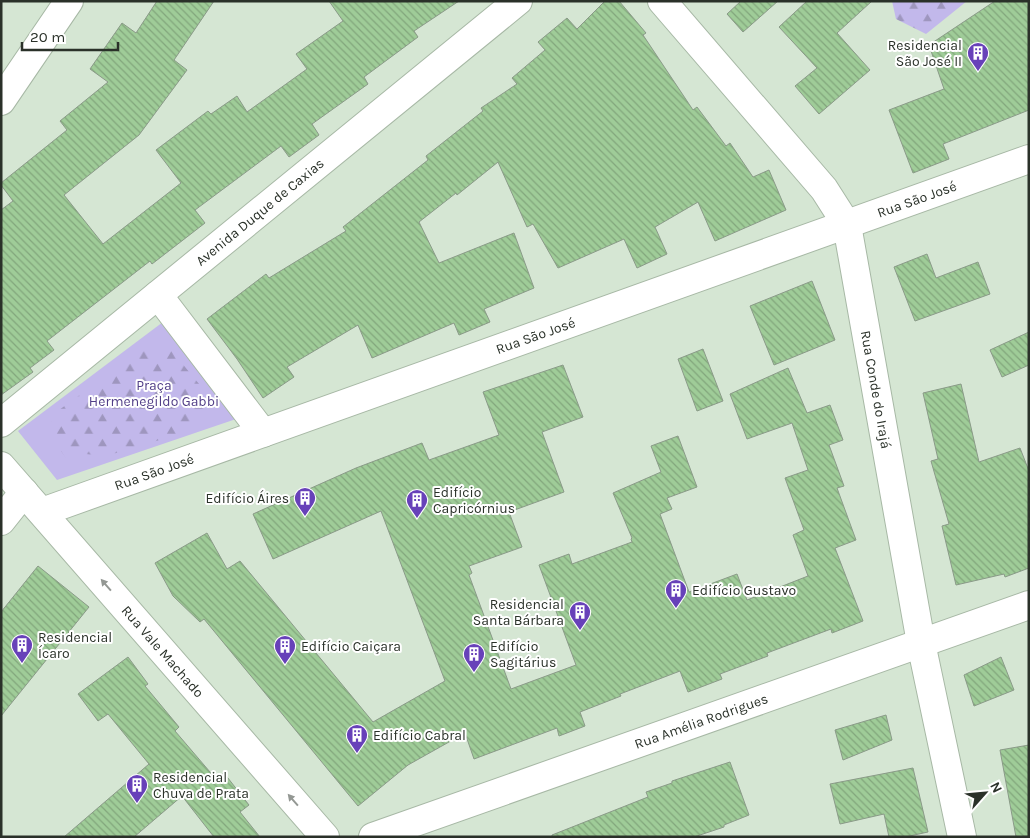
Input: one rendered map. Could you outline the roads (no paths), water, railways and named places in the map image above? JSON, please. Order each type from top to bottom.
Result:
[{"type":"street","points":[[1,100],[69,1]]},
{"type":"street","name":"Avenida Duque de Caxias","points":[[1,423],[518,1]]},
{"type":"street","name":"Rua Conde do Irajá","points":[[662,1],[824,188],[846,225],[921,643],[962,837]]},
{"type":"street","name":"Rua São José","points":[[33,502],[263,433],[1029,159]]},
{"type":"street","points":[[158,295],[263,433]]},
{"type":"street","name":"Rua Vale Machado","points":[[1,466],[325,837]]},
{"type":"street","points":[[1,521],[33,502]]},
{"type":"street","name":"Rua Amélia Rodrigues","points":[[373,837],[1029,605]]},
{"type":"place","name":"Residencial São José II","points":[[978,72]]},
{"type":"place","name":"Edifício Áires","points":[[305,517]]},
{"type":"place","name":"Edifício Capricórnius","points":[[417,519]]},
{"type":"place","name":"Edifício Gustavo","points":[[676,609]]},
{"type":"place","name":"Residencial Santa Bárbara","points":[[580,631]]},
{"type":"place","name":"Residencial Ícaro","points":[[22,664]]},
{"type":"place","name":"Edifício Caiçara","points":[[285,665]]},
{"type":"place","name":"Edifício Sagitárius","points":[[474,673]]},
{"type":"place","name":"Edifício Cabral","points":[[357,754]]},
{"type":"place","name":"Residencial Chuva de Prata","points":[[137,804]]},
{"type":"park label","name":"Praça Hermenegildo Gabbi","points":[[154,394]]}]
